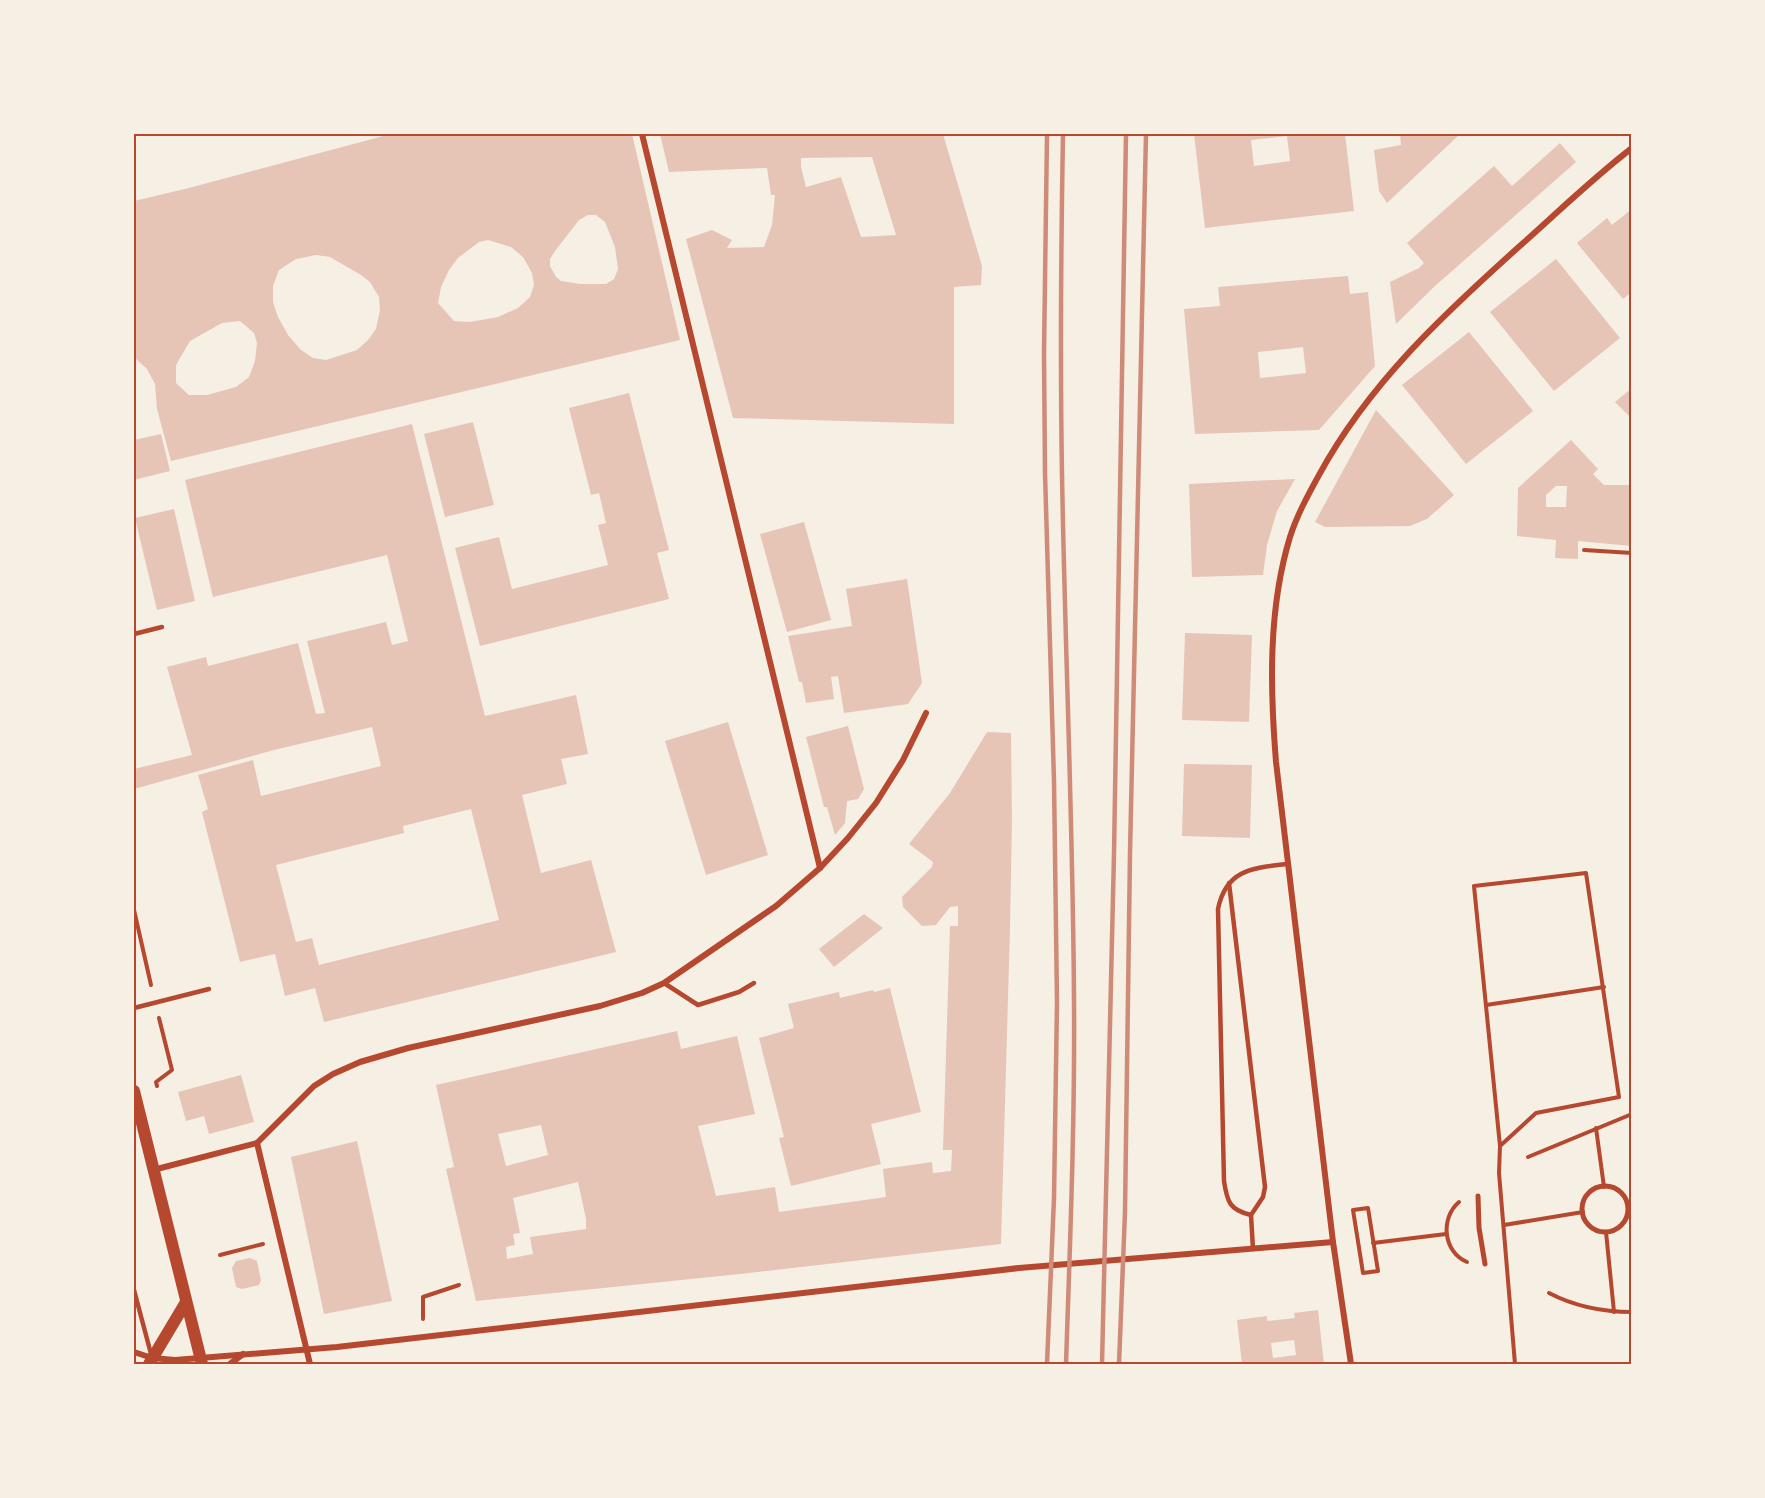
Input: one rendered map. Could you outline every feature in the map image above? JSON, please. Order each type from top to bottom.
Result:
[{"type":"main road","points":[[134,1091],[202,1361]]},
{"type":"main road","points":[[152,1362],[186,1302]]},
{"type":"street","points":[[642,134],[820,868]]},
{"type":"street","points":[[1351,1365],[1333,1242],[1287,864],[1274,731],[1274,624],[1283,565],[1300,510],[1330,454],[1383,381],[1408,352],[1465,295],[1632,148]]},
{"type":"street","points":[[153,1170],[257,1143],[306,1092],[344,1068],[392,1052],[600,1006],[642,993],[664,983],[776,906],[820,868],[876,803],[903,760],[926,713]]},
{"type":"street","points":[[257,1143],[310,1365]]},
{"type":"street","points":[[1604,1187],[1619,1192],[1629,1203],[1622,1225],[1612,1231],[1606,1232],[1591,1227],[1583,1212],[1583,1205],[1589,1194],[1604,1187]]},
{"type":"street","points":[[1478,1196],[1479,1227],[1485,1264]]},
{"type":"street","points":[[134,1352],[152,1362],[202,1361],[244,1354],[306,1350],[1019,1268],[1333,1242]]},
{"type":"street","points":[[230,1365],[244,1354]]},
{"type":"lane","points":[[136,633],[162,627]]},
{"type":"lane","points":[[1251,1215],[1239,1212],[1231,1205],[1224,1181],[1217,923],[1220,898],[1229,882],[1245,871],[1287,864]]},
{"type":"lane","points":[[1229,882],[1265,1187],[1263,1197],[1251,1215],[1253,1249]]},
{"type":"lane","points":[[664,983],[698,1005],[739,992],[754,983]]},
{"type":"lane","points":[[134,1008],[209,989]]},
{"type":"lane","points":[[134,1290],[152,1362]]},
{"type":"path","points":[[1584,550],[1632,553]]},
{"type":"path","points":[[1500,1146],[1536,1113],[1619,1097],[1586,873],[1474,886],[1500,1146],[1499,1173],[1515,1365]]},
{"type":"path","points":[[134,910],[172,1070],[156,1082],[159,1094]]},
{"type":"path","points":[[1486,1005],[1604,987]]},
{"type":"path","points":[[1528,1157],[1632,1114]]},
{"type":"path","points":[[1596,1128],[1604,1187]]},
{"type":"path","points":[[1368,1208],[1373,1243],[1378,1271],[1363,1273],[1353,1210],[1368,1208]]},
{"type":"path","points":[[1479,1227],[1583,1212]]},
{"type":"path","points":[[1446,1222],[1446,1234],[1452,1250]]},
{"type":"path","points":[[1606,1232],[1614,1312]]},
{"type":"path","points":[[1373,1243],[1446,1234]]},
{"type":"path","points":[[220,1254],[281,1239]]},
{"type":"path","points":[[426,1336],[423,1297],[459,1285]]},
{"type":"path","points":[[1549,1293],[1566,1302],[1614,1312],[1632,1312]]},
{"type":"building","points":[[391,134],[632,134],[680,340],[171,461],[157,409],[155,384],[147,369],[134,357],[134,201]],"holes":[[[588,215],[596,215],[605,222],[615,247],[618,269],[614,279],[606,284],[561,281],[550,266],[550,259],[555,251],[579,220]],[[488,240],[511,247],[523,257],[532,273],[534,285],[530,297],[518,308],[498,317],[470,322],[454,321],[438,303],[441,287],[458,258],[479,242]],[[316,255],[330,257],[370,282],[379,297],[380,310],[376,329],[357,350],[326,360],[313,358],[301,350],[288,335],[273,302],[273,286],[279,270],[296,259]],[[240,321],[254,333],[257,343],[255,361],[249,377],[236,387],[207,395],[189,395],[176,383],[176,365],[190,341],[222,323]]]},
{"type":"building","points":[[660,134],[943,134],[982,266],[981,285],[954,287],[954,424],[733,418],[686,239],[712,230],[732,240],[727,248],[764,247],[772,225],[775,195],[771,195],[767,168],[669,172]],"holes":[[[872,157],[896,235],[861,237],[841,177],[806,187],[801,158]]]},
{"type":"building","points":[[1194,134],[1345,134],[1354,211],[1205,228]],"holes":[[[1287,136],[1290,161],[1254,166],[1251,140]]]},
{"type":"building","points":[[1400,134],[1460,134],[1387,203],[1379,191],[1374,150],[1401,145]]},
{"type":"building","points":[[1560,143],[1576,162],[1435,286],[1396,324],[1390,282],[1419,268],[1424,263],[1407,243],[1494,166],[1512,186]]},
{"type":"building","points":[[1632,209],[1632,292],[1623,299],[1577,243],[1607,218],[1612,225]]},
{"type":"building","points":[[1556,259],[1620,338],[1554,391],[1490,312]]},
{"type":"building","points":[[1348,276],[1350,294],[1368,292],[1375,366],[1319,430],[1195,434],[1184,309],[1220,306],[1218,287]],"holes":[[[1303,347],[1306,373],[1260,378],[1258,352]]]},
{"type":"building","points":[[1469,332],[1533,411],[1466,464],[1402,385]]},
{"type":"building","points":[[1632,388],[1632,419],[1615,402]]},
{"type":"building","points":[[629,393],[669,550],[657,553],[669,599],[480,646],[455,548],[499,537],[512,589],[608,565],[598,525],[606,523],[599,493],[591,495],[569,408]]},
{"type":"building","points":[[1376,410],[1454,495],[1427,519],[1410,526],[1325,527],[1315,522]]},
{"type":"building","points":[[473,422],[494,505],[445,517],[424,434]]},
{"type":"building","points":[[412,424],[485,716],[576,695],[588,754],[561,759],[567,784],[522,795],[541,873],[591,860],[616,952],[324,1022],[315,988],[285,996],[275,954],[240,962],[202,812],[208,809],[198,775],[253,760],[261,796],[381,766],[372,727],[274,750],[134,789],[134,769],[192,755],[167,667],[206,657],[208,666],[298,643],[316,714],[325,713],[307,641],[386,622],[392,645],[408,641],[387,555],[213,597],[185,480]],"holes":[[[471,809],[499,920],[319,965],[312,938],[296,942],[276,865],[404,833],[403,826]]]},
{"type":"building","points":[[161,434],[170,471],[134,480],[134,440]]},
{"type":"building","points":[[1571,440],[1598,469],[1593,474],[1604,485],[1632,485],[1632,546],[1578,541],[1578,559],[1555,558],[1556,540],[1517,536],[1518,488]],"holes":[[[1556,486],[1567,486],[1566,507],[1546,507],[1546,495]]]},
{"type":"building","points":[[1295,479],[1277,511],[1267,545],[1263,575],[1192,577],[1189,484]]},
{"type":"building","points":[[174,509],[195,601],[157,610],[135,518]]},
{"type":"building","points":[[804,522],[831,620],[787,632],[760,534]]},
{"type":"building","points":[[907,579],[922,683],[908,704],[844,713],[838,676],[831,677],[834,699],[806,703],[788,636],[852,626],[846,589]]},
{"type":"building","points":[[1185,633],[1252,635],[1249,722],[1182,720]]},
{"type":"building","points":[[728,722],[768,855],[706,875],[665,741]]},
{"type":"building","points":[[848,726],[864,789],[858,799],[847,801],[845,823],[835,835],[827,807],[824,807],[806,737]]},
{"type":"building","points":[[987,732],[1011,733],[1010,928],[1001,1244],[476,1301],[446,1169],[454,1167],[436,1085],[677,1031],[681,1049],[737,1036],[755,1114],[698,1126],[716,1196],[775,1187],[779,1212],[886,1197],[883,1169],[932,1162],[933,1173],[951,1171],[952,1150],[943,1150],[950,926],[958,926],[958,906],[950,907],[936,925],[922,926],[903,907],[902,897],[932,867],[933,862],[909,844],[950,793]],"holes":[[[541,1125],[548,1155],[506,1166],[498,1134]],[[578,1182],[586,1229],[530,1237],[533,1254],[507,1259],[506,1247],[515,1245],[513,1234],[520,1233],[513,1198]]]},
{"type":"building","points":[[1184,764],[1252,765],[1250,838],[1182,836]]},
{"type":"building","points":[[864,914],[883,928],[834,967],[819,949]]},
{"type":"building","points":[[890,988],[921,1112],[871,1124],[881,1164],[791,1186],[779,1138],[784,1137],[759,1038],[794,1028],[788,1004],[839,992],[840,998]]},
{"type":"building","points":[[241,1075],[254,1122],[209,1134],[204,1116],[186,1121],[178,1092]]},
{"type":"building","points":[[357,1141],[392,1301],[324,1314],[291,1157]]},
{"type":"building","points":[[250,1258],[257,1261],[261,1280],[259,1285],[242,1289],[236,1287],[232,1268],[236,1261]]},
{"type":"building","points":[[1318,1310],[1324,1364],[1242,1364],[1237,1320],[1267,1316],[1267,1321],[1295,1318],[1294,1313]],"holes":[[[1294,1340],[1296,1355],[1273,1358],[1271,1343]]]},
{"type":"railway","points":[[1047,134],[1045,473],[1054,781],[1057,1002],[1054,1198],[1047,1364]]},
{"type":"railway","points":[[1063,134],[1061,431],[1074,1000],[1073,1136],[1066,1364]]},
{"type":"railway","points":[[1102,1364],[1114,854],[1126,134]]},
{"type":"railway","points":[[1119,1364],[1125,1212],[1130,853],[1146,134]]}]
